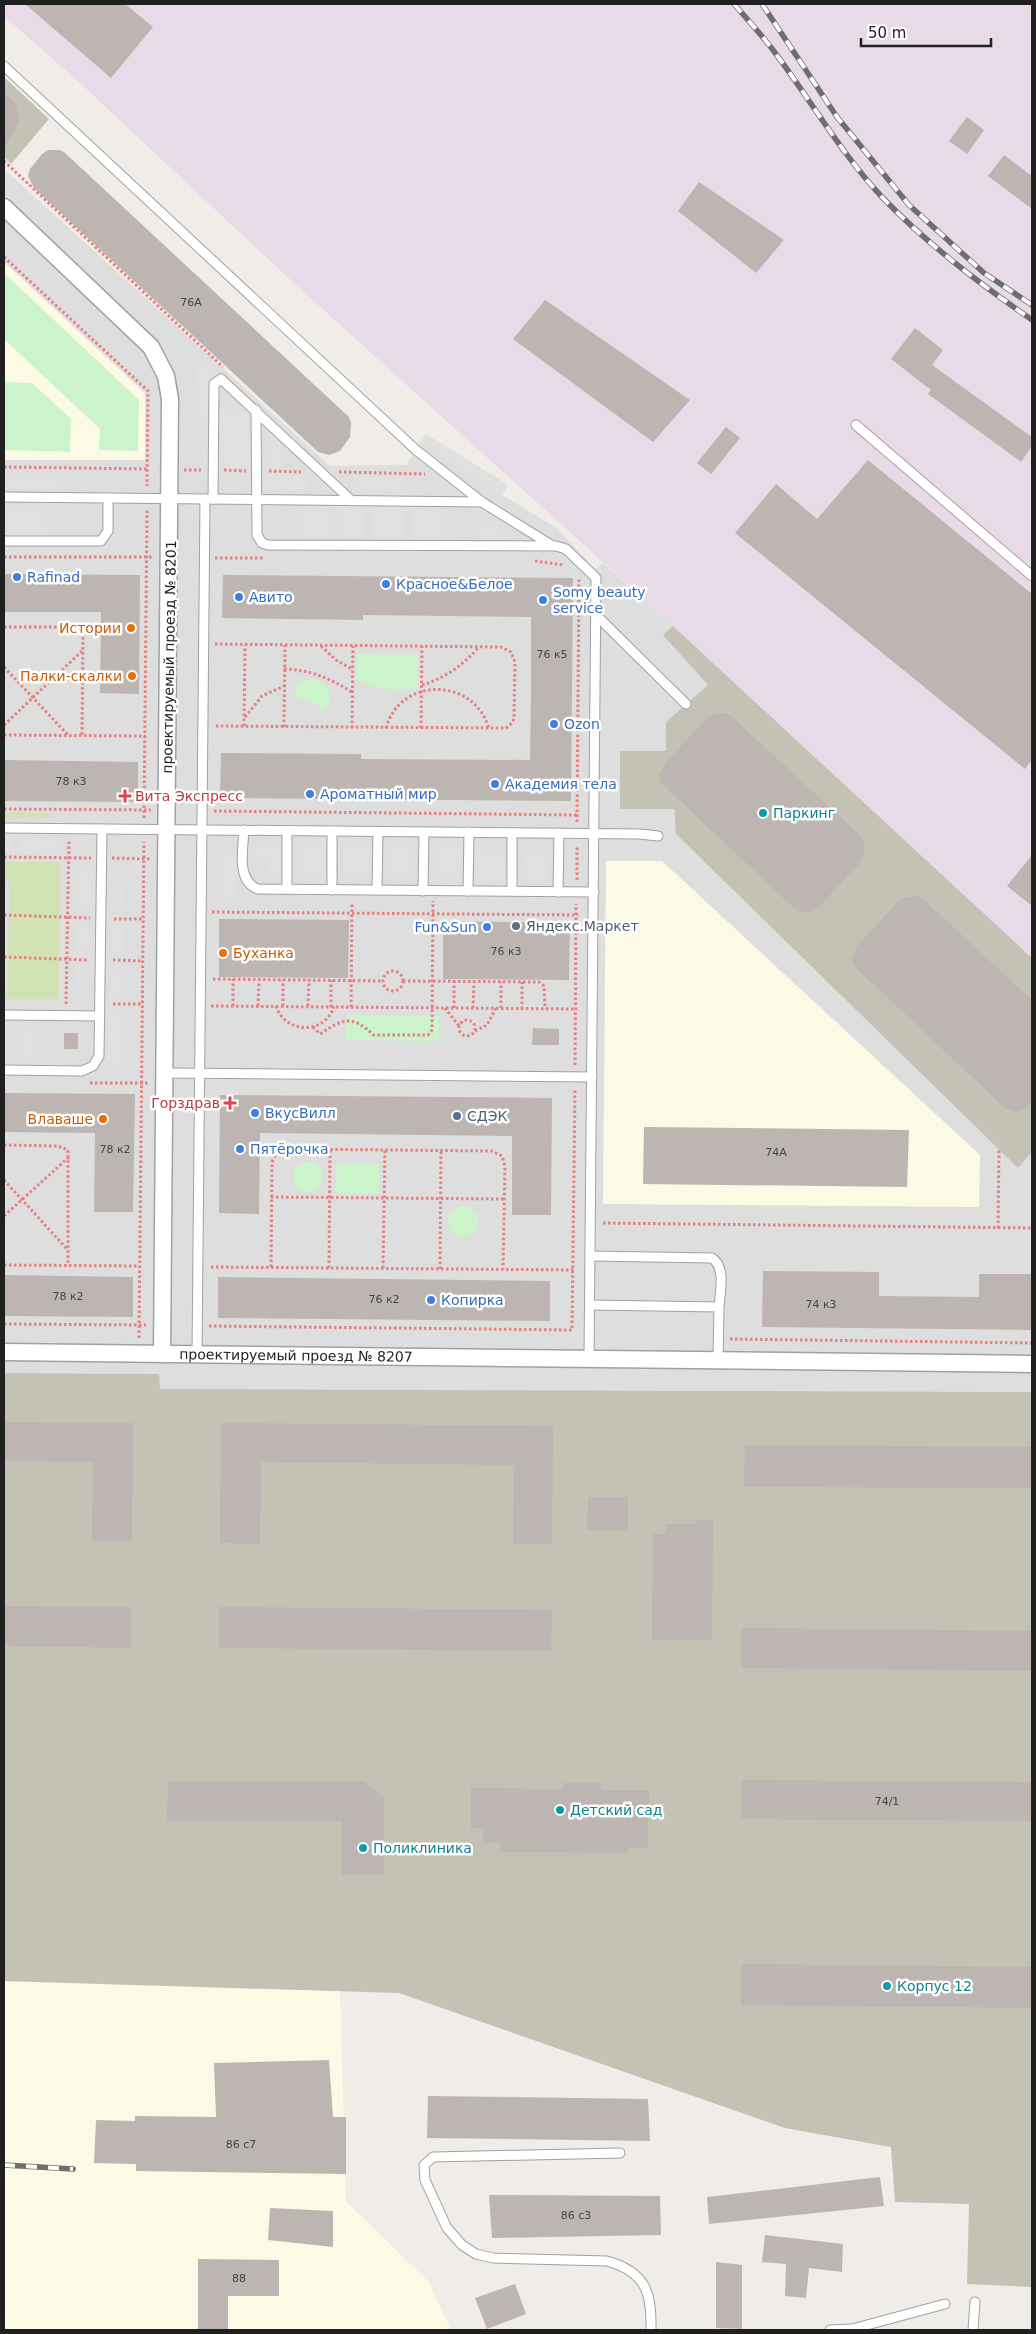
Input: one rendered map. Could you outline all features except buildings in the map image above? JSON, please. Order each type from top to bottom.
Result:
[{"type":"street","name":"проектируемый проезд № 8201","points":[[4,207],[127,322],[151,347],[166,376],[170,399],[162,1354]]},
{"type":"street","name":"проектируемый проезд № 8207","points":[[4,1352],[1032,1364]]},
{"type":"lane","points":[[4,66],[416,450],[482,502],[551,545]]},
{"type":"lane","points":[[197,1355],[205,558],[214,384],[218,380],[225,381],[352,500]]},
{"type":"lane","points":[[256,410],[257,535],[262,543],[268,545],[551,545],[566,549],[594,575],[597,584],[589,1359]]},
{"type":"lane","points":[[856,425],[1032,576]]},
{"type":"lane","points":[[4,497],[482,502]]},
{"type":"lane","points":[[4,541],[101,541],[108,531],[108,498]]},
{"type":"lane","points":[[596,615],[686,704]]},
{"type":"lane","points":[[4,828],[559,833],[658,836]]},
{"type":"lane","points":[[4,1070],[82,1070],[88,1069],[96,1062],[99,1056],[102,829]]},
{"type":"lane","points":[[244,830],[243,869],[246,881],[258,889],[594,892]]},
{"type":"lane","points":[[287,831],[287,889]]},
{"type":"lane","points":[[332,831],[332,890]]},
{"type":"lane","points":[[377,890],[378,832]]},
{"type":"lane","points":[[423,890],[424,832]]},
{"type":"lane","points":[[468,891],[469,832]]},
{"type":"lane","points":[[512,833],[512,891]]},
{"type":"lane","points":[[558,892],[559,833]]},
{"type":"lane","points":[[4,1015],[100,1016]]},
{"type":"lane","points":[[165,1073],[592,1077]]},
{"type":"lane","points":[[590,1256],[712,1258],[718,1262],[720,1268],[718,1360]]},
{"type":"lane","points":[[590,1306],[719,1307]]},
{"type":"lane","points":[[620,2153],[434,2157],[424,2165],[425,2180],[447,2228],[462,2245],[476,2254],[493,2258],[608,2262],[625,2266],[645,2286],[652,2305],[652,2330]]},
{"type":"lane","points":[[973,2330],[975,2302]]},
{"type":"lane","points":[[830,2330],[852,2329],[946,2304]]},
{"type":"path","points":[[4,161],[227,371]]},
{"type":"path","points":[[4,256],[148,391],[138,1354]]},
{"type":"path","points":[[4,557],[170,557]]},
{"type":"path","points":[[205,558],[273,558]]},
{"type":"path","points":[[527,561],[546,561],[571,568]]},
{"type":"path","points":[[197,1326],[572,1330],[579,585],[575,573]]},
{"type":"path","points":[[4,627],[78,628],[83,634],[82,736]]},
{"type":"path","points":[[203,726],[506,728],[513,722],[514,662],[511,652],[506,648],[204,644]]},
{"type":"path","points":[[244,727],[245,645]]},
{"type":"path","points":[[284,727],[285,645]]},
{"type":"path","points":[[321,645],[336,660],[352,668]]},
{"type":"path","points":[[352,728],[353,646]]},
{"type":"path","points":[[421,728],[422,646]]},
{"type":"path","points":[[422,685],[446,676],[480,647]]},
{"type":"path","points":[[4,725],[82,651]]},
{"type":"path","points":[[4,667],[68,736]]},
{"type":"path","points":[[284,669],[310,671],[322,675],[352,692]]},
{"type":"path","points":[[244,718],[262,696],[284,686]]},
{"type":"path","points":[[386,728],[388,720],[398,705],[412,694],[422,690],[446,689],[463,695],[477,706],[487,720],[489,729]]},
{"type":"path","points":[[4,735],[145,736]]},
{"type":"path","points":[[4,809],[167,810]]},
{"type":"path","points":[[66,1016],[69,810]]},
{"type":"path","points":[[202,811],[577,814]]},
{"type":"path","points":[[351,1007],[353,890]]},
{"type":"path","points":[[313,1028],[320,1034],[329,1026],[343,1020],[351,1020],[362,1024],[373,1035],[428,1035],[432,1030],[433,891]]},
{"type":"path","points":[[201,912],[594,915]]},
{"type":"path","points":[[4,916],[143,919]]},
{"type":"path","points":[[4,957],[142,961]]},
{"type":"path","points":[[390,971],[396,971],[401,975],[403,981],[402,986],[393,992],[388,990],[382,981],[390,971]]},
{"type":"path","points":[[200,979],[382,981]]},
{"type":"path","points":[[233,1006],[234,979]]},
{"type":"path","points":[[258,980],[258,1006]]},
{"type":"path","points":[[283,980],[283,1006]]},
{"type":"path","points":[[308,1006],[309,980]]},
{"type":"path","points":[[276,1006],[287,1023],[295,1027],[313,1028],[328,1018],[332,1007],[331,980]]},
{"type":"path","points":[[403,981],[539,982],[544,986],[545,1009]]},
{"type":"path","points":[[454,982],[454,1008]]},
{"type":"path","points":[[473,1008],[474,982]]},
{"type":"path","points":[[501,982],[501,1008]]},
{"type":"path","points":[[522,982],[522,1008]]},
{"type":"path","points":[[200,1006],[593,1009]]},
{"type":"path","points":[[446,1008],[464,1036],[471,1036],[475,1030],[486,1025],[496,1008]]},
{"type":"path","points":[[459,1026],[462,1021],[468,1020],[473,1022],[475,1030]]},
{"type":"path","points":[[4,1145],[58,1146],[68,1150],[68,1265]]},
{"type":"path","points":[[271,1267],[272,1162],[277,1152],[286,1149],[385,1149],[498,1152],[504,1161],[504,1270]]},
{"type":"path","points":[[329,1268],[330,1149]]},
{"type":"path","points":[[383,1268],[385,1149]]},
{"type":"path","points":[[440,1269],[441,1150]]},
{"type":"path","points":[[998,1228],[999,1150]]},
{"type":"path","points":[[4,1216],[69,1156]]},
{"type":"path","points":[[4,1180],[68,1250]]},
{"type":"path","points":[[271,1197],[504,1199]]},
{"type":"path","points":[[591,1223],[1032,1228]]},
{"type":"path","points":[[4,1265],[140,1266]]},
{"type":"path","points":[[218,1267],[590,1270]]},
{"type":"path","points":[[4,1324],[162,1326]]},
{"type":"path","points":[[719,1339],[1032,1343]]},
{"type":"shaded area","points":[[4,4],[1032,4],[1032,958],[644,599],[297,286],[81,84],[4,16]]},
{"type":"shaded area","points":[[4,77],[49,119],[11,164],[4,157]]},
{"type":"shaded area","points":[[4,169],[330,466],[406,465],[426,434],[508,485],[502,495],[555,527],[596,569],[603,563],[673,626],[664,635],[708,685],[674,809],[674,821],[1018,1168],[1032,1152],[1032,1392],[159,1389],[159,1374],[4,1373]]},
{"type":"shaded area","points":[[4,262],[145,393],[145,460],[4,460]]},
{"type":"shaded area","points":[[195,368],[209,368],[207,466],[192,465]]},
{"type":"shaded area","points":[[220,409],[252,410],[251,467],[218,466]]},
{"type":"shaded area","points":[[426,434],[508,485],[502,495],[419,444]]},
{"type":"shaded area","points":[[266,438],[281,438],[280,468],[266,467]]},
{"type":"shaded area","points":[[4,474],[57,476],[56,490],[4,489]]},
{"type":"shaded area","points":[[264,475],[307,476],[307,490],[264,490]]},
{"type":"shaded area","points":[[353,476],[402,477],[402,491],[353,491]]},
{"type":"shaded area","points":[[304,506],[331,506],[330,538],[304,538]]},
{"type":"shaded area","points":[[338,506],[364,506],[364,538],[337,538]]},
{"type":"shaded area","points":[[372,506],[405,507],[405,539],[372,538]]},
{"type":"shaded area","points":[[4,507],[47,508],[47,535],[4,535]]},
{"type":"shaded area","points":[[411,507],[447,507],[447,539],[411,539]]},
{"type":"shaded area","points":[[479,520],[498,521],[498,537],[479,537]]},
{"type":"shaded area","points":[[673,626],[1032,958],[1032,1152],[1018,1168],[676,834],[674,809],[620,809],[620,751],[666,751],[666,722],[708,685],[663,635]]},
{"type":"shaded area","points":[[4,838],[13,838],[13,852],[4,852]]},
{"type":"shaded area","points":[[19,838],[63,838],[62,853],[19,852]]},
{"type":"shaded area","points":[[255,843],[283,843],[282,875],[268,874],[268,864],[254,863]]},
{"type":"shaded area","points":[[297,844],[325,845],[324,876],[296,875]]},
{"type":"shaded area","points":[[343,845],[371,846],[371,877],[342,876]]},
{"type":"shaded area","points":[[386,846],[415,847],[414,878],[385,877]]},
{"type":"shaded area","points":[[434,848],[463,848],[462,880],[433,879]]},
{"type":"shaded area","points":[[477,849],[506,850],[505,881],[476,880]]},
{"type":"shaded area","points":[[523,850],[550,851],[549,882],[522,881]]},
{"type":"shaded area","points":[[224,854],[238,855],[237,898],[223,898]]},
{"type":"shaded area","points":[[606,861],[662,861],[980,1155],[979,1207],[603,1204]]},
{"type":"shaded area","points":[[79,865],[92,865],[91,909],[78,909]]},
{"type":"shaded area","points":[[113,866],[126,866],[125,910],[112,910]]},
{"type":"shaded area","points":[[76,925],[89,925],[88,952],[76,951]]},
{"type":"shaded area","points":[[112,926],[124,926],[123,953],[111,952]]},
{"type":"shaded area","points":[[75,968],[88,968],[87,997],[74,997]]},
{"type":"shaded area","points":[[110,968],[123,969],[122,998],[110,998]]},
{"type":"shaded area","points":[[109,1012],[122,1012],[120,1072],[107,1071]]},
{"type":"shaded area","points":[[4,1025],[15,1025],[15,1057],[4,1057]]},
{"type":"shaded area","points":[[22,1025],[39,1025],[39,1057],[21,1057]]},
{"type":"shaded area","points":[[4,1373],[159,1374],[160,1389],[1032,1392],[1032,2287],[967,2284],[969,2204],[895,2202],[891,2147],[785,2128],[399,1993],[4,1981]]},
{"type":"shaded area","points":[[4,1981],[340,1991],[346,2201],[428,2281],[451,2330],[4,2330]]},
{"type":"green space","points":[[4,273],[139,400],[138,451],[99,450],[100,429],[4,339]]},
{"type":"green space","points":[[4,382],[32,383],[71,419],[70,452],[4,450]]},
{"type":"green space","points":[[357,654],[418,655],[418,688],[386,689],[356,679]]},
{"type":"green space","points":[[306,679],[321,681],[327,688],[330,700],[322,710],[312,701],[294,697],[298,686]]},
{"type":"green space","points":[[4,812],[49,813],[49,818],[4,818]]},
{"type":"green space","points":[[4,862],[60,862],[59,999],[4,999],[4,991],[8,990],[9,882],[4,882]]},
{"type":"green space","points":[[347,1015],[439,1016],[439,1041],[346,1040]]},
{"type":"green space","points":[[308,1162],[318,1167],[323,1177],[318,1187],[308,1192],[298,1187],[293,1177],[298,1167]]},
{"type":"green space","points":[[337,1164],[379,1164],[379,1194],[336,1193]]},
{"type":"green space","points":[[463,1206],[469,1207],[477,1215],[477,1227],[469,1235],[463,1236],[457,1235],[449,1227],[448,1221],[449,1215],[457,1207]]},
{"type":"railway","points":[[734,4],[773,50],[852,162],[882,197],[917,231],[954,262],[1032,320]]},
{"type":"railway","points":[[762,4],[837,117],[909,205],[984,273],[1032,305]]},
{"type":"railway","points":[[4,2165],[73,2169]]},
{"type":"place","name":"Rafinad","points":[[17,577]]},
{"type":"place","name":"Красное&Белое","points":[[386,584]]},
{"type":"place","name":"Авито","points":[[239,597]]},
{"type":"place","name":"Somy beauty service","points":[[543,600]]},
{"type":"place","name":"Истории","points":[[131,628]]},
{"type":"place","name":"Палки-скалки","points":[[132,676]]},
{"type":"place","name":"Ozon","points":[[554,724]]},
{"type":"place","name":"Академия тела","points":[[495,784]]},
{"type":"place","name":"Ароматный мир","points":[[310,794]]},
{"type":"place","name":"Вита Экспресс","points":[[125,796]]},
{"type":"place","name":"Паркинг","points":[[763,813]]},
{"type":"place","name":"Яндекс.Маркет","points":[[516,926]]},
{"type":"place","name":"Fun&Sun","points":[[487,927]]},
{"type":"place","name":"Буханка","points":[[223,953]]},
{"type":"place","name":"Горздрав","points":[[230,1103]]},
{"type":"place","name":"ВкусВилл","points":[[255,1113]]},
{"type":"place","name":"СДЭК","points":[[457,1116]]},
{"type":"place","name":"Влаваше","points":[[103,1119]]},
{"type":"place","name":"Пятёрочка","points":[[240,1149]]},
{"type":"place","name":"Копирка","points":[[431,1300]]},
{"type":"place","name":"Детский сад","points":[[560,1810]]},
{"type":"place","name":"Поликлиника","points":[[363,1848]]},
{"type":"place","name":"Корпус 12","points":[[887,1986]]}]
